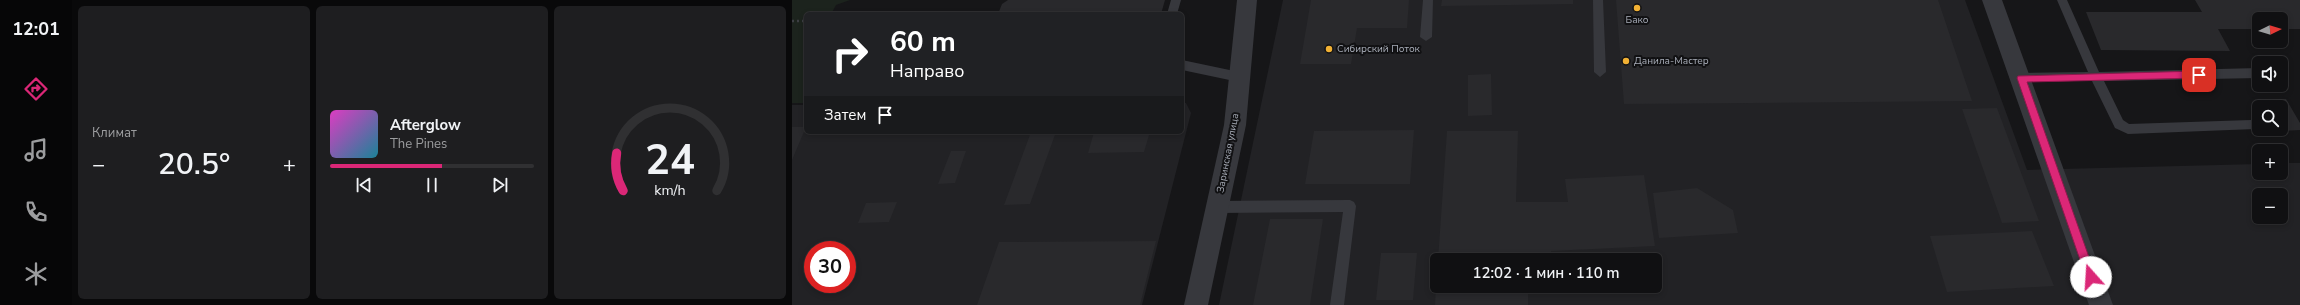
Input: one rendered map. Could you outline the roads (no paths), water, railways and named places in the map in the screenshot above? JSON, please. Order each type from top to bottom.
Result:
[{"type":"street","name":"Заринская улица","points":[[1196,305],[1235,125],[1247,0]]},
{"type":"street","points":[[1992,0],[2101,305]]},
{"type":"lane","points":[[1173,12],[1176,0]]},
{"type":"lane","points":[[1426,37],[1428,0]]},
{"type":"lane","points":[[1598,0],[1600,72]]},
{"type":"lane","points":[[2062,0],[2095,77],[2112,113],[2119,124],[2128,129],[2251,125]]},
{"type":"lane","points":[[1184,65],[1239,77]]},
{"type":"lane","points":[[2021,78],[2252,73]]},
{"type":"lane","points":[[1218,207],[1350,206],[1337,305]]},
{"type":"place","name":"Бако","points":[[1637,8]]},
{"type":"place","name":"Сибирский Поток","points":[[1329,49]]},
{"type":"place","name":"Данила-Мастер","points":[[1626,61]]}]
